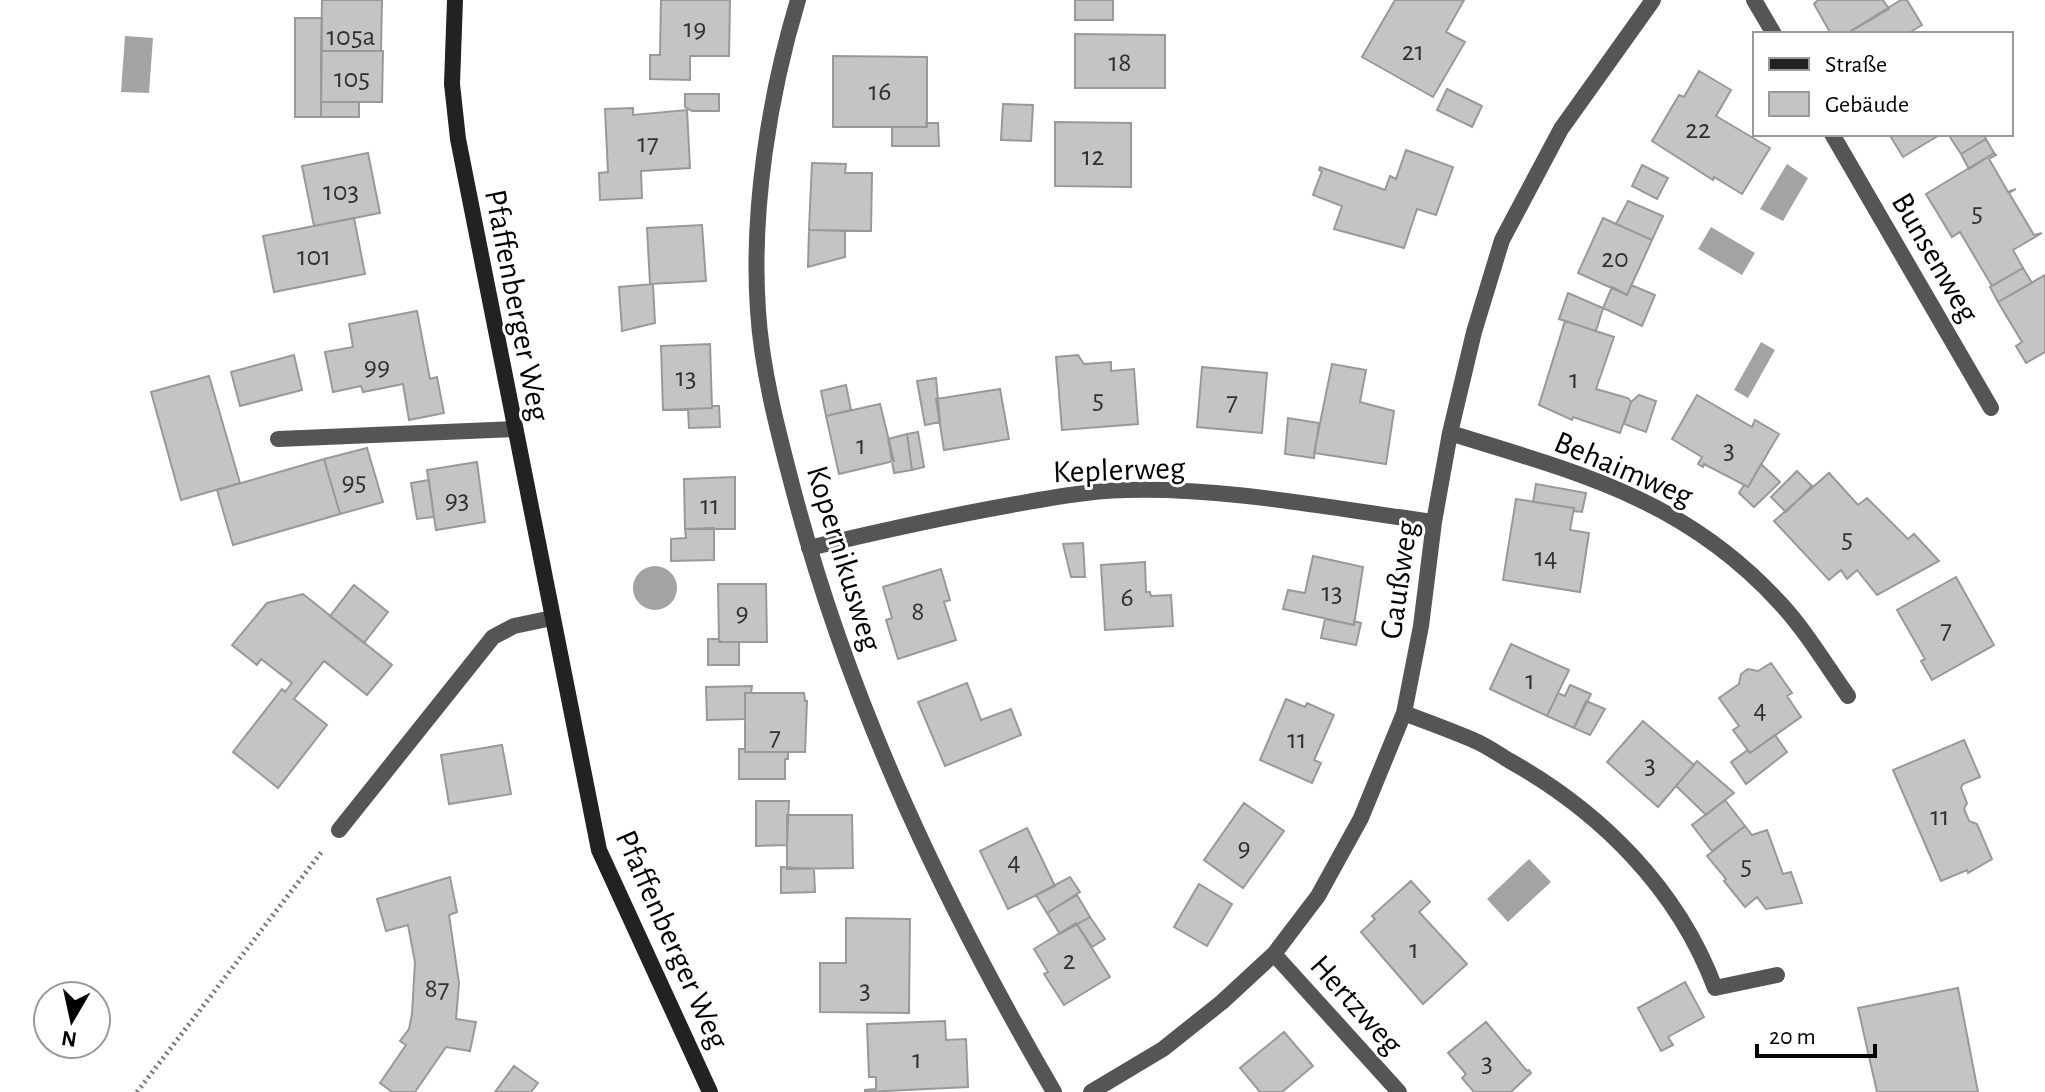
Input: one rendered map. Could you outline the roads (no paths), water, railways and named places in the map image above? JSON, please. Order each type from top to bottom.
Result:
[{"type":"main road","name":"Pfaffenberger Weg","points":[[455,0],[452,84],[458,139],[599,850],[710,1092]]},
{"type":"street","name":"Kopernikusweg","points":[[798,0],[777,78],[768,134],[760,208],[757,287],[762,344],[782,446],[835,630],[898,793],[954,911],[1054,1092]]},
{"type":"street","name":"Gaußweg","points":[[1091,1092],[1163,1049],[1222,1002],[1274,954],[1318,896],[1361,818],[1404,713],[1421,626],[1434,522],[1450,433],[1474,332],[1502,240],[1561,129],[1653,0]]},
{"type":"street","points":[[1754,0],[1773,32]]},
{"type":"street","name":"Bunsenweg","points":[[1833,136],[1991,408]]},
{"type":"street","points":[[278,439],[514,429]]},
{"type":"street","name":"Behaimweg","points":[[1450,433],[1591,477],[1663,510],[1695,529],[1728,554],[1780,602],[1848,696]]},
{"type":"street","name":"Keplerweg","points":[[809,548],[989,509],[1078,493],[1125,490],[1166,490],[1263,499],[1434,522]]},
{"type":"street","points":[[339,830],[493,637],[514,626],[552,618]]},
{"type":"street","points":[[1404,713],[1475,741],[1548,782],[1593,816],[1655,882],[1705,960],[1715,988],[1777,975]]},
{"type":"street","name":"Hertzweg","points":[[1274,954],[1399,1092]]}]
